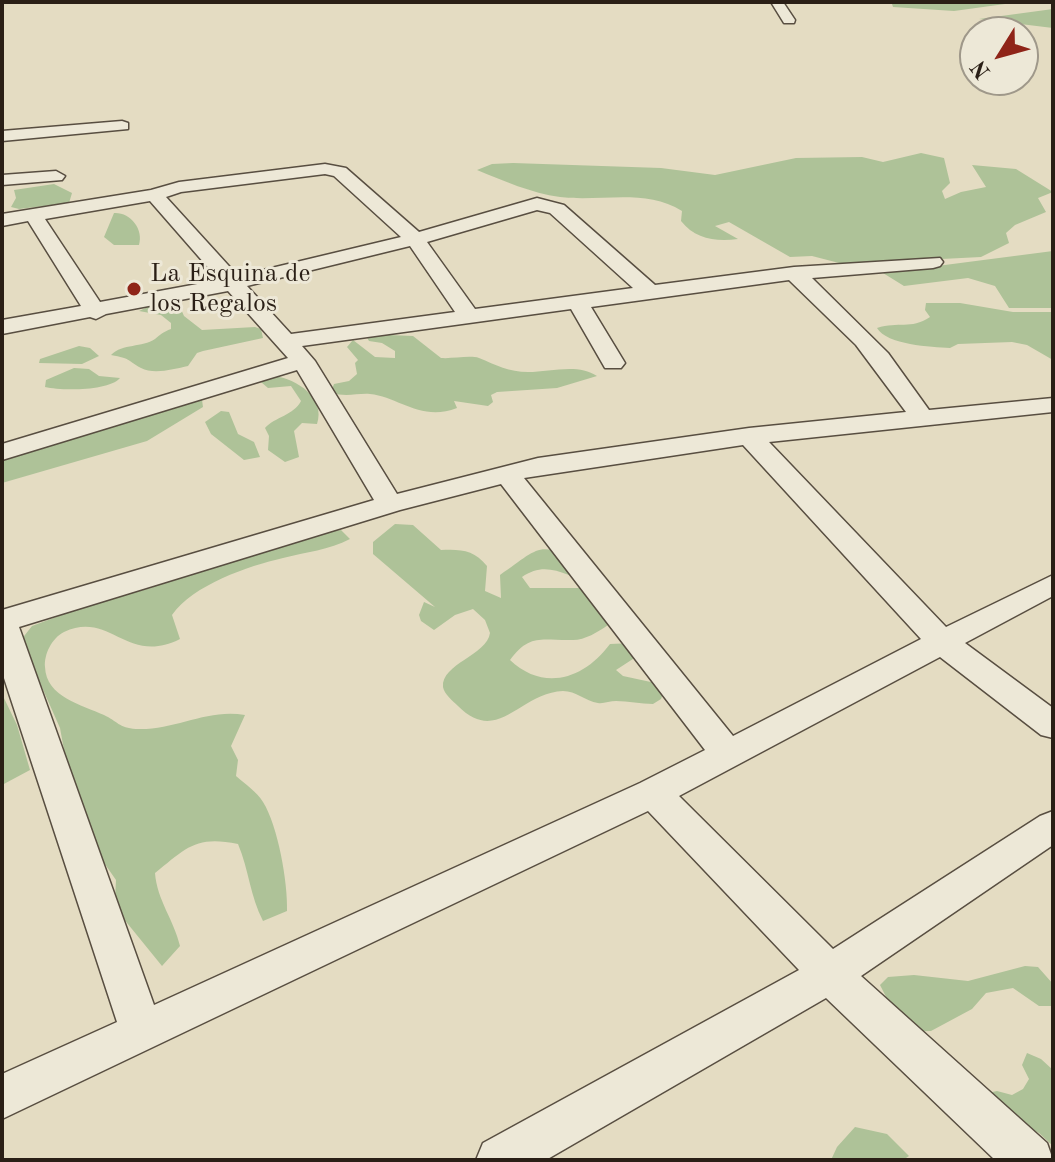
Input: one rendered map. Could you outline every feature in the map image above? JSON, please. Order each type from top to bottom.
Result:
[{"type":"street","points":[[777,2],[789,20]]},
{"type":"street","points":[[2,136],[122,126]]},
{"type":"street","points":[[2,220],[154,195],[179,187],[340,172],[415,239],[468,315]]},
{"type":"street","points":[[2,180],[56,176]]},
{"type":"street","points":[[154,195],[295,351],[390,504]]},
{"type":"street","points":[[2,327],[96,312],[235,283],[415,239],[528,206],[552,205],[650,292]]},
{"type":"street","points":[[33,215],[96,312]]},
{"type":"street","points":[[2,452],[295,351],[468,315],[794,273],[933,262]]},
{"type":"street","points":[[794,273],[856,328],[910,397],[922,418]]},
{"type":"street","points":[[577,301],[613,363]]},
{"type":"street","points":[[142,1031],[2,622],[390,504],[538,466],[749,436],[1053,405]]},
{"type":"street","points":[[749,436],[942,642],[1053,726]]},
{"type":"street","points":[[507,474],[728,754]]},
{"type":"street","points":[[2,1097],[653,793],[1053,584]]},
{"type":"street","points":[[653,793],[830,974],[1030,1160]]},
{"type":"street","points":[[500,1160],[830,974],[1053,826]]},
{"type":"green space","points":[[882,2],[1005,4],[954,11],[893,7]]},
{"type":"green space","points":[[1053,9],[1053,28],[1039,26],[1039,16],[1001,16]]},
{"type":"green space","points":[[921,153],[944,158],[950,183],[942,191],[945,199],[986,187],[972,165],[1016,169],[1053,192],[1038,198],[1046,212],[1015,225],[1006,233],[1009,243],[981,257],[843,264],[812,256],[790,257],[729,222],[715,226],[738,239],[706,238],[681,221],[682,211],[653,200],[560,197],[528,190],[477,170],[492,164],[513,163],[661,168],[715,175],[796,158],[862,157],[883,162]]},
{"type":"green space","points":[[54,184],[72,193],[69,203],[19,209],[11,207],[16,198],[14,190]]},
{"type":"green space","points":[[114,213],[130,218],[138,228],[139,245],[114,245],[104,237]]},
{"type":"green space","points":[[1053,251],[1053,308],[1009,308],[995,286],[968,278],[904,286],[883,273]]},
{"type":"green space","points":[[926,303],[960,303],[1013,312],[1053,312],[1053,360],[1027,345],[1012,342],[932,347],[899,342],[877,328],[923,321],[930,317],[925,310]]},
{"type":"green space","points":[[154,304],[180,307],[184,316],[202,330],[255,327],[261,329],[263,338],[197,353],[188,366],[164,371],[146,370],[126,358],[111,355],[121,349],[150,342],[171,329],[171,323],[161,315],[139,311]]},
{"type":"green space","points":[[365,334],[413,336],[441,358],[475,357],[515,371],[573,369],[597,376],[557,388],[497,392],[491,395],[493,402],[488,406],[454,401],[457,408],[444,412],[421,411],[370,394],[331,392],[334,384],[349,381],[357,374],[355,363],[358,360],[347,347],[353,340],[375,357],[395,358],[395,351],[382,343],[369,341]]},
{"type":"green space","points":[[79,346],[90,348],[99,356],[82,364],[39,363],[40,359]]},
{"type":"green space","points":[[74,368],[89,369],[99,376],[120,378],[96,388],[45,387],[46,380]]},
{"type":"green space","points":[[274,376],[292,381],[308,391],[319,415],[317,424],[302,423],[294,431],[299,457],[285,462],[268,450],[269,436],[265,428],[294,410],[301,401],[291,386],[268,388],[261,382]]},
{"type":"green space","points":[[187,399],[202,400],[203,407],[147,441],[2,483],[2,457]]},
{"type":"green space","points":[[221,411],[229,412],[238,434],[254,442],[260,457],[244,460],[211,434],[205,422]]},
{"type":"green space","points":[[395,524],[413,525],[441,550],[461,550],[477,557],[487,566],[485,591],[501,598],[500,575],[532,553],[548,549],[568,558],[581,567],[569,575],[545,569],[522,577],[530,588],[586,588],[611,612],[608,625],[578,640],[531,642],[510,660],[536,676],[563,677],[588,666],[610,644],[633,643],[639,655],[616,670],[623,676],[660,684],[664,691],[661,699],[653,704],[600,703],[563,691],[547,694],[497,719],[485,721],[472,717],[445,692],[444,679],[487,641],[490,633],[485,620],[473,609],[455,615],[434,630],[421,621],[419,615],[424,602],[435,607],[373,554],[373,542]]},
{"type":"green space","points":[[341,530],[350,539],[238,572],[193,595],[172,615],[180,639],[162,646],[146,646],[94,628],[80,627],[60,635],[47,652],[47,677],[58,693],[126,727],[150,729],[217,715],[245,715],[231,746],[238,760],[236,776],[260,798],[273,825],[284,871],[287,911],[263,921],[238,844],[212,841],[192,846],[155,873],[180,946],[162,966],[123,918],[115,900],[116,880],[100,857],[69,777],[60,728],[21,640],[32,626],[91,604],[151,588],[216,557],[305,535]]},
{"type":"green space","points":[[2,694],[17,725],[30,770],[2,785]]},
{"type":"green space","points":[[1025,966],[1038,967],[1053,984],[1053,1006],[1039,1006],[1013,988],[986,993],[972,1009],[931,1031],[904,1032],[880,985],[888,977],[914,975],[968,981]]},
{"type":"green space","points":[[1027,1053],[1041,1059],[1053,1070],[1053,1146],[1039,1133],[1008,1119],[978,1095],[997,1091],[1012,1095],[1023,1089],[1029,1079],[1022,1065]]},
{"type":"green space","points":[[855,1127],[887,1134],[909,1156],[903,1160],[831,1160],[837,1147]]},
{"type":"place","name":"La Esquina de los Regalos","points":[[134,289]]}]
